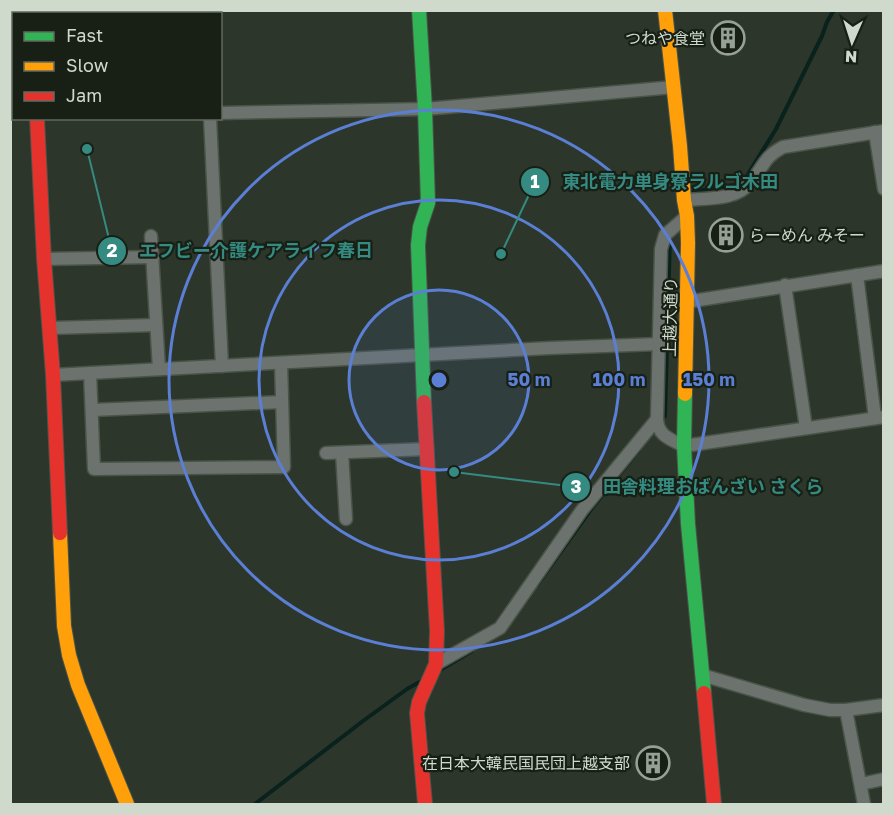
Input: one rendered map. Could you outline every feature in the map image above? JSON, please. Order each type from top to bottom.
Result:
[{"type":"main road","points":[[419,10],[428,203],[420,227],[418,245],[437,631],[436,664],[419,702],[417,713],[424,804]]},
{"type":"main road","name":"上越大通り","points":[[665,10],[687,216],[684,446],[688,524],[714,804]]},
{"type":"main road","points":[[37,120],[53,375],[64,626],[78,685],[127,804]]},
{"type":"street","points":[[222,113],[425,109],[674,87]]},
{"type":"street","points":[[210,120],[222,366]]},
{"type":"street","points":[[684,200],[719,197],[743,190],[772,153],[783,147],[879,132],[884,189]]},
{"type":"street","points":[[687,216],[665,235],[661,249],[657,419],[658,428],[666,437],[684,446],[880,417],[858,275]]},
{"type":"street","points":[[151,236],[159,369]]},
{"type":"street","points":[[44,259],[153,257]]},
{"type":"street","points":[[686,302],[884,271]]},
{"type":"street","points":[[785,285],[806,428]]},
{"type":"street","points":[[50,328],[156,325]]},
{"type":"street","points":[[53,375],[659,344]]},
{"type":"street","points":[[90,373],[94,469],[284,467],[281,363]]},
{"type":"street","points":[[92,410],[282,402]]},
{"type":"street","points":[[436,664],[500,628],[582,510],[657,419]]},
{"type":"street","points":[[326,453],[427,449]]},
{"type":"street","points":[[342,453],[346,519]]},
{"type":"street","points":[[702,675],[804,705],[830,710],[884,705]]},
{"type":"street","points":[[846,710],[864,804]]},
{"type":"street","points":[[861,783],[884,779]]},
{"type":"green space","points":[[81,10],[173,10],[170,12],[73,12]]},
{"type":"waterway","points":[[690,195],[692,192],[742,184],[776,129],[834,10]]},
{"type":"waterway","points":[[660,422],[665,416],[670,236]]},
{"type":"waterway","points":[[537,585],[592,508],[639,450]]},
{"type":"waterway","points":[[440,670],[472,651]]},
{"type":"waterway","points":[[255,804],[363,721],[423,680]]},
{"type":"traffic: fast","points":[[20,12],[25,10]]},
{"type":"traffic: fast","points":[[419,10],[428,203],[420,227],[418,245],[424,402]]},
{"type":"traffic: fast","points":[[685,394],[684,446],[688,524],[704,693]]},
{"type":"traffic: slow","points":[[665,10],[687,216],[685,394]]},
{"type":"traffic: slow","points":[[60,533],[64,626],[69,655],[78,685],[127,804]]},
{"type":"traffic: jam","points":[[37,120],[60,533]]},
{"type":"traffic: jam","points":[[424,402],[437,631],[436,664],[419,702],[417,713],[425,804]]},
{"type":"traffic: jam","points":[[704,693],[714,804]]},
{"type":"place","name":"つねや食堂","points":[[728,38]]},
{"type":"place","name":"エフビー介護ケアライフ春日","points":[[87,149]]},
{"type":"place","name":"らーめん みそー","points":[[726,235]]},
{"type":"place","name":"東北電力単身寮ラルゴ木田","points":[[501,254]]},
{"type":"place","name":"田舎料理おばんざい さくら","points":[[454,472]]},
{"type":"place","name":"在日本大韓民国民団上越支部","points":[[653,763]]}]
